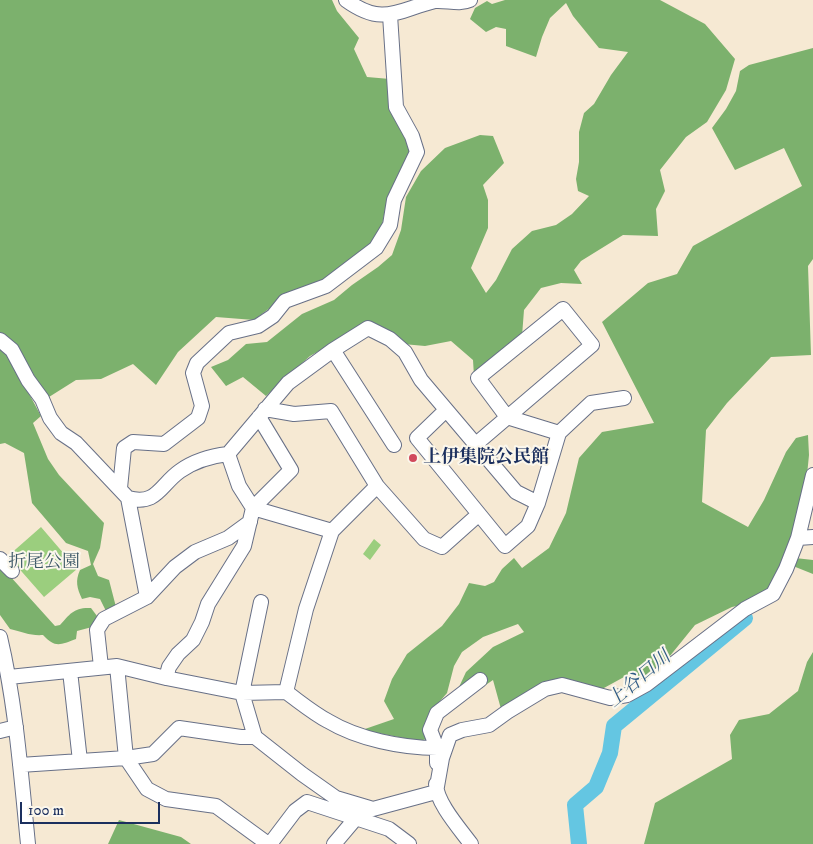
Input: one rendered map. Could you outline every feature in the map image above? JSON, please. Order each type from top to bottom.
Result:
[{"type":"street","points":[[346,0],[369,12],[390,15],[437,1],[463,2],[470,0]]},
{"type":"street","points":[[146,597],[124,493],[124,448],[133,442],[164,444],[198,418],[202,406],[193,373],[197,363],[229,334],[258,326],[273,316],[285,301],[326,286],[376,248],[390,225],[394,200],[417,152],[412,136],[396,107],[390,15]]},
{"type":"street","points":[[476,444],[507,417],[592,345],[563,309],[478,378],[507,417],[559,433]]},
{"type":"street","points":[[0,340],[12,350],[28,380],[42,399],[50,418],[61,433],[76,443],[124,493],[140,501],[151,498],[180,472],[211,456],[228,454],[288,383],[333,350],[368,328],[390,339],[405,352],[421,380],[516,492],[538,503]]},
{"type":"street","points":[[333,350],[394,445]]},
{"type":"street","points":[[446,410],[417,438],[505,546],[528,526],[538,503],[559,433],[591,403],[624,398]]},
{"type":"street","points":[[262,413],[294,414],[331,411],[377,486],[424,539],[442,547],[479,514]]},
{"type":"street","points":[[101,667],[97,630],[104,619],[146,597],[175,567],[195,552],[228,538],[291,470],[262,413]]},
{"type":"street","points":[[166,678],[169,668],[178,654],[193,640],[208,604],[244,546],[251,515],[228,454]]},
{"type":"street","points":[[436,792],[442,758],[450,735],[462,730],[489,725],[545,689],[562,685],[610,698],[627,695],[647,684],[745,610],[774,594],[798,538],[813,475]]},
{"type":"street","points":[[286,692],[306,609],[332,530],[377,486]]},
{"type":"street","points":[[251,515],[332,530]]},
{"type":"street","points":[[798,538],[813,537]]},
{"type":"street","points":[[0,559],[12,571]]},
{"type":"street","points":[[261,602],[242,693],[254,737],[336,798],[373,808],[436,792]]},
{"type":"street","points":[[0,638],[9,677],[16,727],[28,844]]},
{"type":"street","points":[[117,666],[126,758],[147,790],[166,799],[216,806],[269,844],[294,811],[307,802],[389,829],[403,842]]},
{"type":"street","points":[[9,677],[117,666],[242,693],[286,692],[328,722],[356,735],[415,748],[437,748]]},
{"type":"street","points":[[70,671],[80,760]]},
{"type":"street","points":[[471,844],[436,792],[437,748],[430,730],[437,713],[480,680]]},
{"type":"street","points":[[0,731],[16,727]]},
{"type":"street","points":[[20,765],[126,758],[153,754],[179,728],[241,737],[254,737]]},
{"type":"street","points":[[334,844],[356,818]]},
{"type":"green space","points":[[0,0],[332,0],[337,11],[359,38],[354,49],[367,77],[390,79],[413,153],[387,199],[380,236],[345,269],[308,289],[287,295],[254,320],[216,317],[178,352],[156,385],[133,364],[101,379],[76,380],[49,397],[24,365],[13,342],[0,333]]},
{"type":"green space","points":[[505,0],[660,0],[705,24],[735,59],[726,90],[707,122],[686,137],[660,170],[665,191],[656,209],[658,236],[623,235],[581,261],[574,270],[582,284],[561,283],[541,288],[524,310],[522,336],[474,376],[473,360],[451,341],[425,346],[403,344],[370,323],[310,356],[266,396],[243,377],[226,386],[211,367],[228,360],[246,344],[267,342],[302,314],[334,300],[392,255],[401,230],[406,197],[421,171],[445,148],[480,135],[493,136],[504,163],[483,185],[488,200],[488,228],[471,268],[486,293],[496,280],[512,249],[532,231],[556,225],[572,214],[589,196],[578,191],[576,179],[579,162],[579,132],[584,113],[594,104],[611,75],[628,52],[599,48],[573,16],[566,3],[550,18],[536,57],[506,46],[506,29],[496,27],[486,32],[470,19],[475,8],[487,1],[492,4]]},
{"type":"green space","points":[[813,48],[813,259],[808,266],[811,355],[771,357],[727,403],[706,430],[702,502],[748,527],[764,500],[786,452],[796,438],[808,435],[809,455],[806,485],[789,549],[769,591],[755,602],[732,607],[695,625],[661,667],[634,685],[624,677],[593,694],[574,681],[548,683],[501,709],[493,680],[459,703],[453,700],[466,672],[493,647],[524,632],[518,624],[483,637],[462,652],[454,666],[447,693],[435,707],[431,738],[419,741],[362,730],[394,719],[384,701],[392,679],[407,654],[442,626],[459,604],[469,583],[485,586],[494,582],[502,569],[514,558],[522,568],[549,548],[566,513],[579,458],[602,432],[654,423],[602,322],[648,283],[677,274],[693,246],[802,186],[784,148],[735,170],[712,128],[736,91],[740,71],[749,65]]},
{"type":"green space","points":[[0,347],[13,364],[41,416],[33,423],[48,459],[59,475],[104,523],[100,548],[93,564],[98,576],[109,580],[116,607],[106,611],[100,599],[90,597],[82,599],[77,581],[80,570],[91,565],[88,551],[66,543],[32,503],[24,453],[5,443],[0,444]]},
{"type":"green space","name":"折尾公園","points":[[41,527],[77,569],[44,597],[8,556]]},
{"type":"green space","points":[[374,539],[381,545],[370,560],[363,554]]},
{"type":"green space","points":[[795,558],[813,560],[813,574],[793,566]]},
{"type":"green space","points":[[0,565],[55,626],[60,625],[76,610],[91,608],[97,616],[92,627],[77,631],[76,639],[58,644],[54,644],[43,635],[10,629],[0,615]]},
{"type":"green space","points":[[813,652],[813,844],[644,844],[655,803],[732,759],[730,735],[739,720],[769,714],[798,691],[807,662]]},
{"type":"green space","points":[[119,820],[181,837],[191,844],[108,844]]},
{"type":"waterway","name":"上谷口川","points":[[579,844],[575,805],[596,787],[610,753],[614,726],[745,618]]},
{"type":"place","name":"上伊集院公民館","points":[[413,458]]}]
